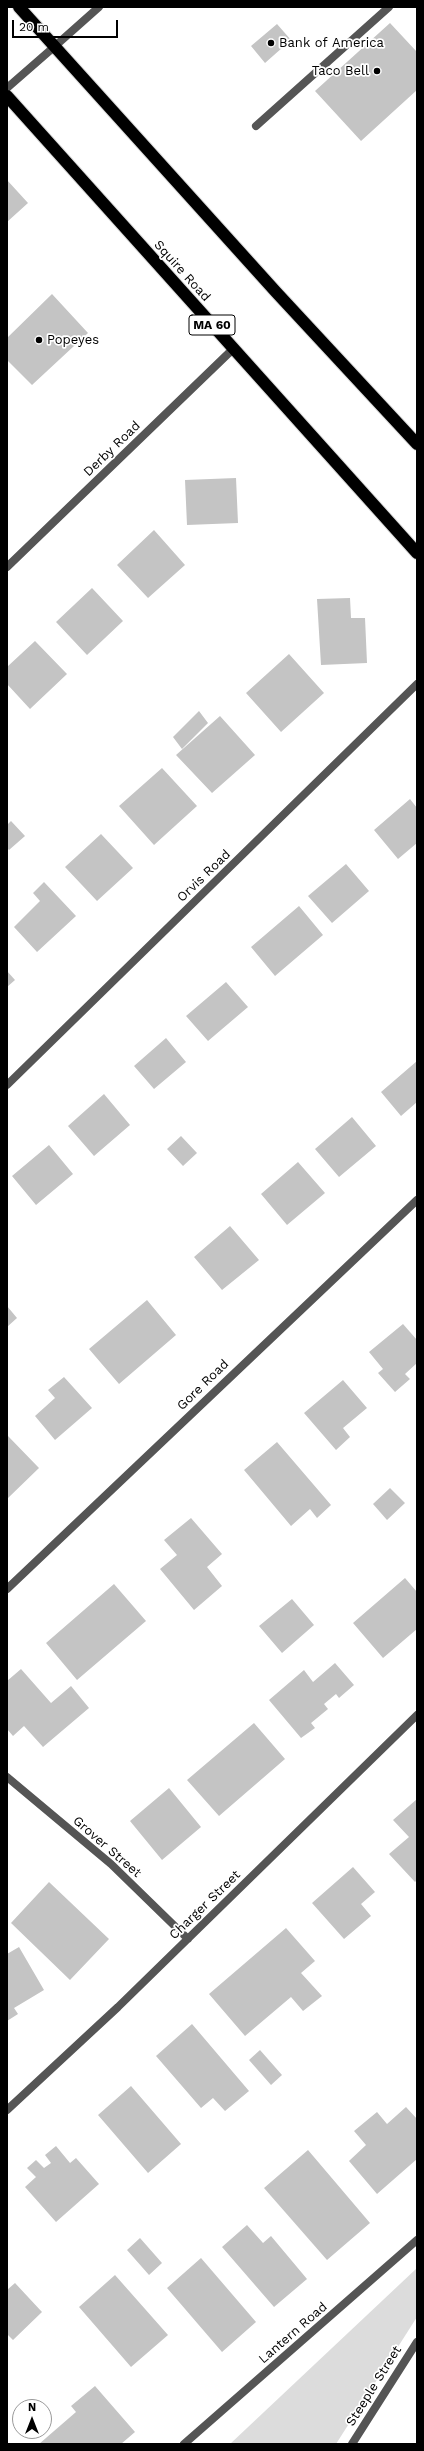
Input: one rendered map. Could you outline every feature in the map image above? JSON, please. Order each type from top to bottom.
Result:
[{"type":"highway","points":[[19,7],[276,292],[417,444]]},
{"type":"highway","name":"Squire Road","points":[[7,96],[417,553]]},
{"type":"street","points":[[7,88],[99,7]]},
{"type":"street","points":[[256,126],[389,7]]},
{"type":"street","name":"Derby Road","points":[[7,567],[233,348]]},
{"type":"street","name":"Orvis Road","points":[[7,1084],[417,684]]},
{"type":"street","name":"Gore Road","points":[[7,1589],[417,1200]]},
{"type":"street","name":"Charger Street","points":[[7,2110],[188,1939],[417,1715]]},
{"type":"street","name":"Grover Street","points":[[7,1777],[111,1864],[188,1939]]},
{"type":"street","name":"Lantern Road","points":[[184,2444],[417,2240]]},
{"type":"street","name":"Steeple Street","points":[[352,2444],[417,2342]]},
{"type":"shaded area","points":[[417,2268],[417,2317],[336,2444],[230,2444]]},
{"type":"building","name":"Taco Bell","points":[[390,23],[417,52],[417,90],[361,141],[315,91]]},
{"type":"building","name":"Bank of America","points":[[277,24],[291,40],[265,63],[251,46]]},
{"type":"building","points":[[7,180],[28,203],[7,222]]},
{"type":"building","points":[[52,294],[88,333],[32,385],[7,360],[7,338]]},
{"type":"building","points":[[236,478],[238,523],[187,525],[185,480]]},
{"type":"building","points":[[154,530],[185,565],[148,598],[117,565]]},
{"type":"building","points":[[92,588],[123,621],[87,655],[56,622]]},
{"type":"building","points":[[350,598],[351,618],[365,618],[367,663],[321,665],[317,599]]},
{"type":"building","points":[[35,641],[67,674],[30,709],[7,684],[7,667]]},
{"type":"building","points":[[289,654],[324,693],[281,732],[246,693]]},
{"type":"building","points":[[199,711],[208,723],[182,749],[173,737]]},
{"type":"building","points":[[220,716],[255,755],[212,793],[176,755]]},
{"type":"building","points":[[162,768],[197,806],[154,845],[119,806]]},
{"type":"building","points":[[410,799],[417,808],[417,843],[398,859],[374,830]]},
{"type":"building","points":[[11,821],[25,836],[9,850],[7,848],[7,825]]},
{"type":"building","points":[[101,834],[133,868],[97,901],[65,867]]},
{"type":"building","points":[[346,864],[369,891],[332,923],[308,896]]},
{"type":"building","points":[[44,882],[76,916],[37,952],[14,927],[40,901],[33,893]]},
{"type":"building","points":[[299,906],[323,935],[275,976],[251,947]]},
{"type":"building","points":[[7,971],[15,980],[7,987]]},
{"type":"building","points":[[226,982],[248,1007],[208,1041],[186,1016]]},
{"type":"building","points":[[166,1038],[186,1062],[154,1089],[134,1066]]},
{"type":"building","points":[[417,1061],[417,1102],[401,1116],[381,1092]]},
{"type":"building","points":[[104,1094],[130,1125],[94,1156],[68,1126]]},
{"type":"building","points":[[352,1117],[376,1146],[339,1177],[315,1149]]},
{"type":"building","points":[[181,1136],[197,1153],[183,1166],[167,1149]]},
{"type":"building","points":[[49,1145],[73,1174],[36,1205],[12,1176]]},
{"type":"building","points":[[298,1162],[325,1193],[287,1225],[261,1194]]},
{"type":"building","points":[[230,1226],[259,1260],[222,1290],[194,1257]]},
{"type":"building","points":[[147,1300],[176,1335],[119,1384],[89,1349]]},
{"type":"building","points":[[7,1306],[17,1318],[7,1327]]},
{"type":"building","points":[[403,1324],[417,1340],[417,1363],[405,1374],[410,1379],[395,1392],[378,1373],[383,1369],[369,1352]]},
{"type":"building","points":[[64,1377],[92,1408],[55,1440],[35,1416],[55,1398],[48,1390]]},
{"type":"building","points":[[343,1380],[367,1408],[343,1428],[350,1437],[336,1450],[304,1413]]},
{"type":"building","points":[[7,1435],[39,1468],[7,1499]]},
{"type":"building","points":[[277,1442],[331,1505],[317,1518],[310,1509],[291,1526],[244,1470]]},
{"type":"building","points":[[390,1488],[405,1503],[387,1520],[373,1504]]},
{"type":"building","points":[[191,1518],[222,1554],[207,1567],[222,1586],[194,1610],[160,1569],[177,1555],[164,1540]]},
{"type":"building","points":[[405,1578],[417,1592],[417,1629],[383,1658],[353,1623]]},
{"type":"building","points":[[114,1584],[146,1621],[77,1680],[46,1643]]},
{"type":"building","points":[[292,1599],[314,1625],[282,1653],[259,1626]]},
{"type":"building","points":[[335,1663],[354,1685],[339,1698],[336,1694],[324,1704],[328,1709],[311,1723],[315,1728],[301,1738],[269,1700],[304,1670],[313,1682]]},
{"type":"building","points":[[21,1669],[51,1703],[71,1686],[89,1708],[43,1747],[24,1726],[13,1736],[7,1729],[7,1681]]},
{"type":"building","points":[[254,1723],[285,1759],[219,1816],[187,1780]]},
{"type":"building","points":[[169,1788],[201,1827],[162,1860],[130,1821]]},
{"type":"building","points":[[417,1799],[417,1880],[415,1882],[389,1854],[409,1837],[393,1820]]},
{"type":"building","points":[[353,1867],[375,1892],[361,1904],[371,1916],[344,1939],[312,1903]]},
{"type":"building","points":[[49,1882],[109,1939],[70,1980],[11,1923]]},
{"type":"building","points":[[286,1928],[315,1961],[301,1973],[322,1996],[303,2011],[291,1997],[245,2036],[209,1994]]},
{"type":"building","points":[[19,1947],[44,1990],[14,2008],[18,2014],[7,2021],[7,1954]]},
{"type":"building","points":[[192,2024],[249,2091],[225,2111],[213,2098],[201,2108],[156,2056]]},
{"type":"building","points":[[260,2050],[282,2075],[271,2085],[249,2060]]},
{"type":"building","points":[[131,2086],[181,2144],[148,2173],[98,2115]]},
{"type":"building","points":[[406,2107],[417,2119],[417,2159],[377,2194],[349,2161],[366,2145],[354,2131],[377,2112],[387,2124]]},
{"type":"building","points":[[56,2146],[70,2163],[76,2158],[99,2184],[56,2222],[25,2187],[36,2177],[27,2168],[36,2160],[44,2168],[51,2163],[45,2155]]},
{"type":"building","points":[[308,2150],[370,2223],[327,2260],[264,2188]]},
{"type":"building","points":[[247,2225],[263,2243],[271,2236],[307,2279],[274,2307],[222,2247]]},
{"type":"building","points":[[140,2238],[162,2263],[149,2275],[127,2250]]},
{"type":"building","points":[[201,2258],[256,2322],[222,2352],[167,2288]]},
{"type":"building","points":[[115,2275],[168,2335],[131,2367],[79,2307]]},
{"type":"building","points":[[15,2283],[42,2312],[13,2340],[7,2334],[7,2290]]},
{"type":"building","points":[[95,2386],[135,2432],[121,2444],[39,2444],[45,2439],[52,2439],[52,2433],[76,2412],[71,2406]]},
{"type":"place","name":"Bank of America","points":[[271,43]]},
{"type":"place","name":"Taco Bell","points":[[377,71]]},
{"type":"place","name":"Popeyes","points":[[39,340]]}]
